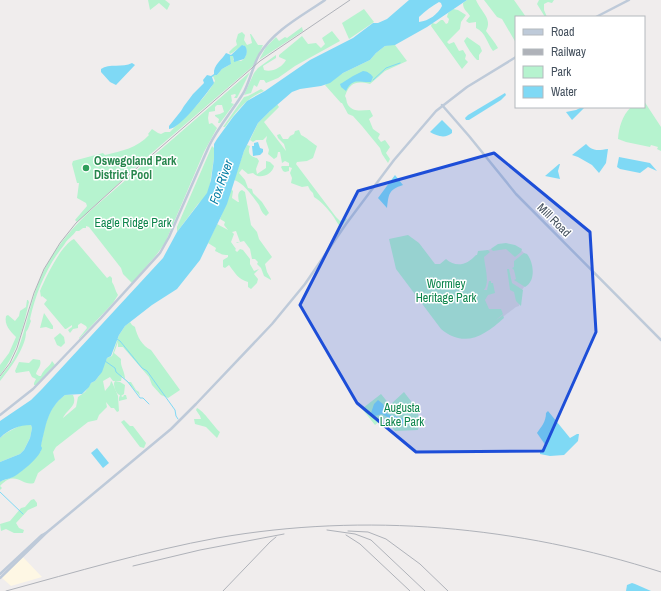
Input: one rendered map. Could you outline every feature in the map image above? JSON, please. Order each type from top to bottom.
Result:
[{"type":"street","points":[[0,415],[33,389],[101,318],[160,253],[169,237],[211,142],[244,90],[255,64],[267,44],[275,35],[325,0]]},
{"type":"street","points":[[598,16],[630,0]]},
{"type":"street","points":[[0,574],[33,543],[167,432],[196,404],[272,324],[305,284],[346,224],[398,155],[424,124],[442,105],[467,87],[515,58]]},
{"type":"street","name":"Mill Road","points":[[442,105],[516,194],[661,340]]},
{"type":"street","points":[[0,578],[46,533]]},
{"type":"highlighted area","points":[[494,153],[590,232],[596,332],[543,451],[416,452],[357,403],[300,305],[358,191]]},
{"type":"shaded area","points":[[496,247],[521,250],[525,254],[528,281],[522,290],[519,306],[496,322],[487,311],[484,298],[475,282],[483,252]]},
{"type":"shaded area","points":[[23,557],[42,577],[11,586],[2,578]]},
{"type":"green space","points":[[148,0],[165,0],[170,4],[167,10],[159,3],[150,10]]},
{"type":"green space","points":[[467,0],[476,0],[486,16],[488,27],[486,31],[498,48],[493,51],[484,35],[476,28],[476,22],[469,23],[466,21],[470,16],[464,9],[463,3]]},
{"type":"green space","points":[[484,0],[514,0],[525,16],[515,16],[515,41],[502,19],[497,17]]},
{"type":"green space","points":[[539,0],[554,0],[552,3],[548,2],[544,4],[544,10],[547,16],[544,16],[537,4]]},
{"type":"green space","points":[[364,9],[374,22],[349,39],[342,23]]},
{"type":"green space","points":[[453,9],[466,15],[461,22],[460,29],[447,42],[449,44],[454,42],[459,51],[463,50],[466,55],[465,59],[468,62],[462,69],[431,26],[432,23],[436,24],[441,20],[443,20],[446,24],[448,23],[448,13]]},
{"type":"green space","points":[[302,27],[303,31],[259,60],[266,47],[276,37],[279,41],[285,37],[287,38]]},
{"type":"green space","points":[[332,31],[340,41],[295,66],[278,78],[266,83],[264,80],[260,80],[257,87],[254,85],[251,93],[244,95],[254,73],[258,68],[276,55],[276,58],[263,66],[264,70],[270,71],[280,67],[286,60],[279,57],[279,55],[302,36],[308,44],[316,43],[321,48],[325,44],[322,38]]},
{"type":"green space","points":[[242,32],[245,35],[244,40],[247,45],[252,43],[251,34],[258,45],[263,45],[253,66],[146,158],[77,222],[75,220],[87,206],[86,203],[77,198],[79,183],[77,183],[72,164],[73,161],[103,153],[105,155],[134,146],[149,135],[148,134],[152,129],[161,134],[170,132],[211,88],[215,81],[213,76],[217,75],[222,69],[231,64],[230,56],[233,56],[233,60],[241,61],[244,59],[246,55],[246,48],[243,45],[230,54],[229,52],[237,45],[236,41],[238,34]]},
{"type":"green space","points":[[467,37],[480,46],[482,51],[479,55],[479,60],[473,56],[465,43],[464,41]]},
{"type":"green space","points":[[395,45],[407,61],[385,71],[370,84],[358,83],[352,85],[345,96],[350,108],[370,110],[373,116],[369,119],[373,129],[380,134],[378,138],[381,142],[385,140],[390,147],[386,153],[390,159],[388,163],[380,148],[353,116],[348,114],[342,103],[325,85],[343,73],[370,60],[385,46]]},
{"type":"green space","name":"Eagle Ridge Park","points":[[250,72],[237,98],[234,98],[236,95],[235,94],[231,95],[231,103],[234,104],[220,123],[218,123],[219,119],[215,115],[224,112],[222,105],[217,105],[215,107],[215,111],[209,112],[209,124],[212,123],[217,128],[204,152],[165,243],[157,254],[132,283],[123,274],[121,268],[89,227],[86,226],[86,228],[76,231],[65,243],[47,271],[35,299],[30,319],[31,321],[23,344],[13,364],[0,381],[0,377],[13,360],[17,351],[43,272],[63,240],[98,204]]},
{"type":"green space","points":[[261,89],[264,91],[252,97],[237,111],[225,127],[223,127],[244,97]]},
{"type":"green space","points":[[645,103],[661,127],[661,151],[657,149],[658,147],[651,145],[650,147],[618,139],[620,126],[625,114],[630,108],[645,108]]},
{"type":"green space","points":[[277,104],[279,107],[264,122],[286,151],[284,144],[277,135],[280,134],[283,139],[288,139],[294,134],[295,131],[299,130],[301,135],[317,146],[313,158],[307,161],[297,162],[296,164],[336,217],[340,221],[345,218],[347,219],[341,227],[327,208],[314,197],[308,186],[302,187],[291,183],[292,178],[290,173],[292,168],[289,167],[289,171],[283,171],[281,167],[289,166],[289,163],[285,161],[282,163],[280,152],[278,152],[277,157],[274,159],[268,154],[269,150],[266,141],[267,136],[263,140],[256,140],[253,142],[250,140],[258,123]]},
{"type":"green space","points":[[247,145],[250,146],[250,154],[259,161],[256,169],[257,174],[266,168],[266,161],[270,162],[274,166],[271,172],[265,176],[259,176],[253,173],[248,174],[242,169],[239,173],[245,180],[248,188],[252,189],[253,193],[262,202],[269,213],[266,216],[248,191],[234,180]]},
{"type":"green space","points":[[212,146],[214,148],[214,158],[209,190],[205,198],[198,204],[177,232],[177,227]]},
{"type":"green space","points":[[231,189],[233,191],[232,198],[238,202],[239,192],[242,190],[245,192],[251,225],[272,257],[265,264],[271,280],[264,276],[261,268],[257,264],[258,262],[255,259],[252,259],[250,249],[244,241],[240,242],[236,231],[232,232],[234,234],[231,242],[236,249],[235,250],[237,252],[240,249],[243,250],[250,259],[250,264],[254,271],[259,269],[254,274],[258,279],[257,283],[251,289],[248,287],[248,282],[239,277],[229,265],[225,268],[223,267],[223,260],[228,257],[228,255],[223,255],[215,251],[216,248],[208,243],[217,224],[228,230],[224,225],[225,222],[220,219]]},
{"type":"green space","name":"Wormley Heritage Park","points":[[408,235],[419,243],[435,264],[440,264],[446,259],[454,264],[465,263],[477,255],[478,251],[488,250],[490,252],[484,257],[487,283],[484,290],[487,290],[489,281],[491,281],[491,283],[493,283],[495,293],[488,295],[485,300],[489,309],[501,309],[503,314],[495,321],[503,315],[504,318],[490,330],[466,339],[450,335],[441,329],[396,269],[389,239]]},
{"type":"green space","points":[[74,239],[107,278],[110,276],[112,278],[112,282],[118,295],[113,303],[79,339],[87,328],[86,326],[81,323],[78,325],[78,328],[73,329],[70,333],[68,330],[72,327],[72,325],[65,329],[44,304],[47,300],[42,296],[41,297],[40,291],[59,254],[69,242]]},
{"type":"green space","points":[[506,243],[515,245],[522,249],[521,252],[515,257],[506,249],[493,251],[491,249],[498,244]]},
{"type":"green space","points":[[524,253],[527,254],[531,262],[533,272],[531,281],[525,287],[514,280],[516,279],[512,268],[514,267],[514,261]]},
{"type":"green space","points":[[507,269],[509,269],[512,283],[523,290],[521,306],[516,301],[514,292],[510,290]]},
{"type":"green space","points":[[27,300],[29,302],[19,340],[11,358],[0,375],[0,365],[9,353],[16,337],[7,325],[6,316],[8,315],[15,321],[19,316],[20,311],[26,307]]},
{"type":"green space","points":[[44,313],[53,326],[53,329],[46,327],[40,328]]},
{"type":"green space","points":[[130,322],[135,327],[143,343],[151,350],[180,390],[168,398],[161,395],[152,385],[149,377],[123,347],[118,347],[118,342],[114,353],[121,359],[125,379],[128,382],[131,382],[139,392],[140,396],[122,376],[121,381],[113,381],[110,377],[103,381],[105,391],[110,385],[111,381],[112,382],[118,396],[119,411],[117,412],[114,408],[111,408],[106,402],[107,407],[99,415],[97,420],[88,422],[56,447],[53,452],[55,460],[38,473],[34,483],[30,484],[15,479],[10,479],[0,486],[1,481],[18,473],[41,451],[44,429],[56,403],[65,395],[73,395],[73,405],[63,418],[76,407],[78,397],[85,392],[91,383],[99,376],[107,358],[112,356],[119,335],[125,326]]},
{"type":"green space","points":[[60,333],[64,337],[65,343],[61,347],[57,345],[54,338]]},
{"type":"green space","points":[[33,359],[40,360],[40,366],[36,374],[39,376],[41,376],[52,361],[55,365],[36,385],[34,385],[34,383],[36,379],[32,377],[29,371],[16,373],[15,371],[19,362],[29,363]]},
{"type":"green space","points":[[115,381],[125,385],[124,394],[121,396],[123,397],[126,395],[127,399],[119,401],[120,395],[115,389]]},
{"type":"green space","name":"Augusta Lake Park","points":[[404,392],[414,405],[418,414],[418,430],[395,431],[383,418],[375,425],[363,410],[363,408],[381,394],[390,405]]},
{"type":"green space","points":[[197,408],[203,412],[220,432],[217,438],[206,427],[195,424],[194,419],[201,419],[196,410]]},
{"type":"green space","points":[[124,420],[130,426],[133,426],[146,443],[144,448],[140,447],[121,422]]},
{"type":"green space","points":[[23,424],[31,425],[32,428],[30,438],[24,450],[20,454],[0,462],[0,438]]},
{"type":"green space","points":[[34,499],[37,506],[28,510],[16,523],[19,528],[24,530],[23,533],[14,533],[6,529],[1,531],[0,524],[10,521],[21,508],[25,507],[31,500]]},
{"type":"water","name":"Fox River","points":[[409,0],[467,0],[427,27],[395,45],[385,46],[370,60],[343,73],[330,83],[292,92],[258,123],[244,151],[227,204],[200,260],[177,289],[152,305],[125,326],[119,335],[111,356],[107,358],[102,372],[95,381],[91,383],[82,394],[65,395],[54,406],[46,424],[41,452],[31,464],[18,474],[0,482],[0,462],[20,454],[24,450],[30,438],[32,428],[31,425],[18,427],[7,432],[0,438],[0,421],[31,400],[42,389],[163,258],[177,232],[207,193],[211,180],[214,144],[233,117],[247,101],[265,91],[310,60],[353,38],[373,23],[378,23],[387,19]],"holes":[[[439,2],[442,6],[436,14],[430,19],[419,22],[419,17],[431,7]]]},
{"type":"water","points":[[242,45],[245,46],[247,51],[244,59],[234,62],[233,56],[230,56],[231,64],[212,77],[214,83],[200,102],[180,123],[169,129],[169,126],[193,94],[204,83],[203,80],[207,75],[211,76],[214,74],[216,65],[226,53],[231,55]]},
{"type":"water","points":[[132,63],[135,65],[116,85],[110,82],[101,72],[101,69],[104,67]]},
{"type":"water","points":[[363,71],[369,73],[373,77],[371,82],[354,82],[346,91],[341,87],[340,84]]},
{"type":"water","points":[[505,93],[506,95],[501,100],[469,120],[466,120],[465,118],[468,115]]},
{"type":"water","points":[[584,108],[572,120],[566,112]]},
{"type":"water","points":[[442,120],[452,130],[452,133],[447,136],[441,136],[430,132]]},
{"type":"water","points":[[258,142],[260,148],[263,149],[263,152],[260,155],[253,156],[252,146],[254,146],[254,143]]},
{"type":"water","points":[[586,144],[594,149],[608,149],[606,163],[599,173],[592,165],[572,155]]},
{"type":"water","points":[[619,157],[650,163],[657,171],[648,167],[640,173],[620,169],[617,167]]},
{"type":"water","points":[[559,164],[558,171],[560,179],[545,176]]},
{"type":"water","points":[[395,175],[403,185],[394,189],[390,193],[387,208],[378,198]]},
{"type":"water","points":[[378,400],[383,404],[387,414],[404,419],[403,424],[398,425],[382,414],[375,416],[372,415],[371,413],[374,404]]},
{"type":"water","points":[[548,411],[570,438],[579,434],[578,441],[564,455],[550,456],[540,454],[540,451],[546,446],[537,433],[543,424]]},
{"type":"water","points":[[97,448],[109,463],[103,468],[91,453]]},
{"type":"water","points":[[632,583],[651,591],[626,591],[627,585]]},
{"type":"waterway","points":[[373,80],[386,68],[400,63]]},
{"type":"waterway","points":[[117,339],[142,368],[147,371],[175,410],[178,419]]},
{"type":"waterway","points":[[105,361],[115,368],[116,372],[128,382],[140,398],[143,398],[149,404]]},
{"type":"waterway","points":[[0,492],[23,514]]},
{"type":"railway","points":[[0,376],[10,363],[17,348],[34,293],[44,269],[60,243],[76,223],[123,180],[260,61],[350,0]]},
{"type":"railway","points":[[6,591],[111,562],[190,543],[273,530],[329,526],[385,525],[441,528],[497,534],[607,556],[661,572]]},
{"type":"railway","points":[[327,530],[355,534],[371,540],[425,591]]},
{"type":"railway","points":[[348,531],[368,532],[386,539],[420,564],[448,591]]},
{"type":"railway","points":[[133,566],[200,550],[284,534]]},
{"type":"railway","points":[[346,535],[360,544],[410,591]]},
{"type":"railway","points":[[223,591],[276,537]]},
{"type":"place","name":"Oswegoland Park District Pool","points":[[86,168]]}]
